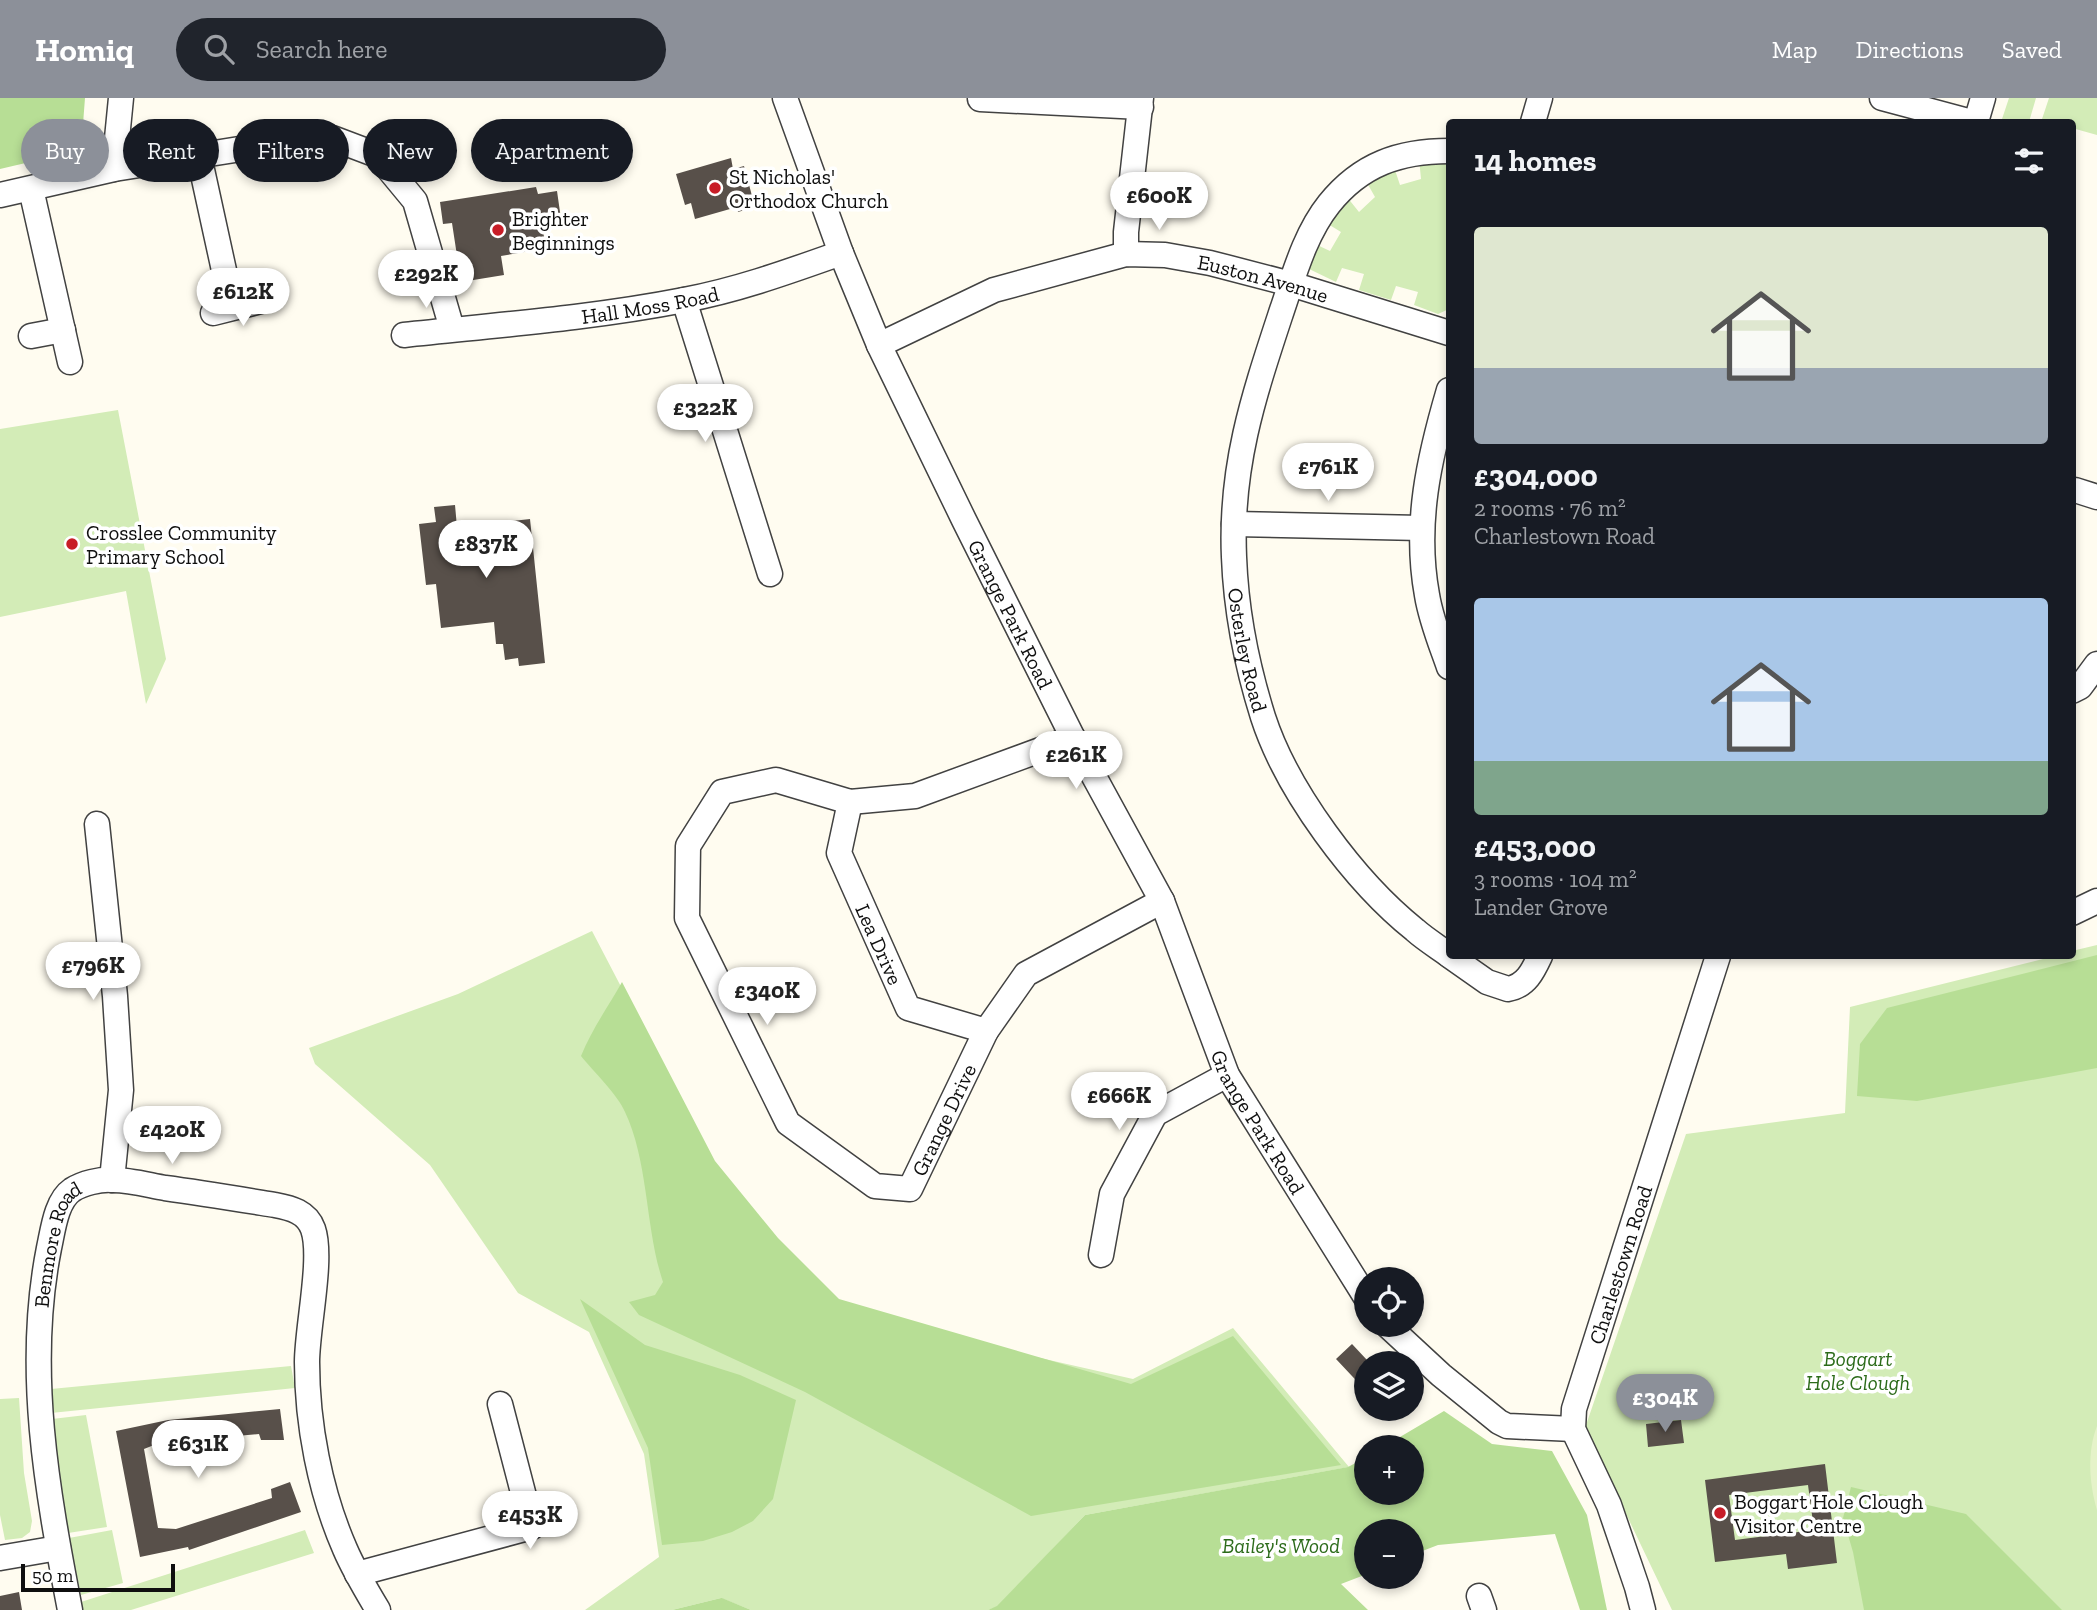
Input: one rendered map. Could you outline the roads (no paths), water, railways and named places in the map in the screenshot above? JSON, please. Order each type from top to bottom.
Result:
[{"type":"street","points":[[114,169],[121,98]]},
{"type":"street","name":"Grange Park Road","points":[[785,98],[841,253],[879,345],[1073,738],[1162,901],[1227,1075],[1354,1278]]},
{"type":"street","points":[[1534,119],[1540,98]]},
{"type":"street","points":[[1882,98],[1962,119]]},
{"type":"street","points":[[1975,119],[1983,98]]},
{"type":"street","points":[[980,99],[1141,102],[1126,232],[1126,254]]},
{"type":"street","points":[[219,153],[332,138],[377,155],[415,201],[452,330]]},
{"type":"street","name":"Osterley Road","points":[[1446,151],[1410,152],[1390,158],[1353,181],[1329,204],[1316,225],[1291,284],[1251,403],[1241,447],[1234,524],[1236,591],[1246,656],[1264,719],[1283,768],[1330,837],[1365,881],[1414,930],[1446,952]]},
{"type":"street","points":[[0,195],[123,168]]},
{"type":"street","points":[[203,182],[223,310],[261,301]]},
{"type":"street","points":[[30,189],[70,362]]},
{"type":"street","name":"Hall Moss Road","points":[[404,335],[684,300],[765,280],[841,253]]},
{"type":"street","name":"Euston Avenue","points":[[879,345],[994,290],[1126,254],[1165,255],[1210,263],[1291,284],[1446,332]]},
{"type":"street","points":[[684,300],[770,574]]},
{"type":"street","points":[[31,336],[63,330]]},
{"type":"street","points":[[1446,401],[1426,477],[1422,528],[1427,596],[1446,657]]},
{"type":"street","points":[[1234,524],[1422,528]]},
{"type":"street","points":[[2076,689],[2097,664]]},
{"type":"street","name":"Grange Drive","points":[[1073,738],[915,796],[850,802],[776,780],[722,792],[688,846],[687,918],[788,1123],[875,1186],[910,1189],[986,1031],[1026,974],[1162,901]]},
{"type":"street","name":"Lea Drive","points":[[850,802],[839,853],[908,1008],[986,1031]]},
{"type":"street","points":[[97,824],[115,996],[121,1090],[112,1180]]},
{"type":"street","points":[[2076,911],[2097,901]]},
{"type":"street","name":"Osterley Road","points":[[1456,959],[1488,982],[1507,989],[1524,982],[1538,959]]},
{"type":"street","name":"Charlestown Road","points":[[1573,1429],[1574,1409],[1717,959]]},
{"type":"street","points":[[1101,1255],[1112,1194],[1154,1114],[1227,1075]]},
{"type":"street","name":"Benmore Road","points":[[70,1610],[46,1475],[39,1395],[39,1335],[46,1263],[53,1227],[63,1198],[83,1185],[112,1180],[292,1208],[309,1221],[316,1240],[307,1361],[313,1435],[330,1504],[345,1548],[378,1610]]},
{"type":"street","points":[[1400,1337],[1441,1375],[1499,1422],[1507,1426],[1573,1429],[1609,1505],[1643,1610]]},
{"type":"street","points":[[358,1574],[533,1527],[500,1404]]},
{"type":"street","points":[[0,1558],[58,1548]]},
{"type":"place","name":"St Nicholas' Orthodox Church","points":[[715,188]]},
{"type":"place","name":"Brighter Beginnings","points":[[498,230]]},
{"type":"place","name":"Crosslee Community Primary School","points":[[72,544]]},
{"type":"place","name":"Boggart Hole Clough Visitor Centre","points":[[1720,1513]]},
{"type":"park label","name":"Boggart Hole Clough","points":[[1858,1370]]},
{"type":"park label","name":"Bailey's Wood","points":[[1281,1545]]}]
